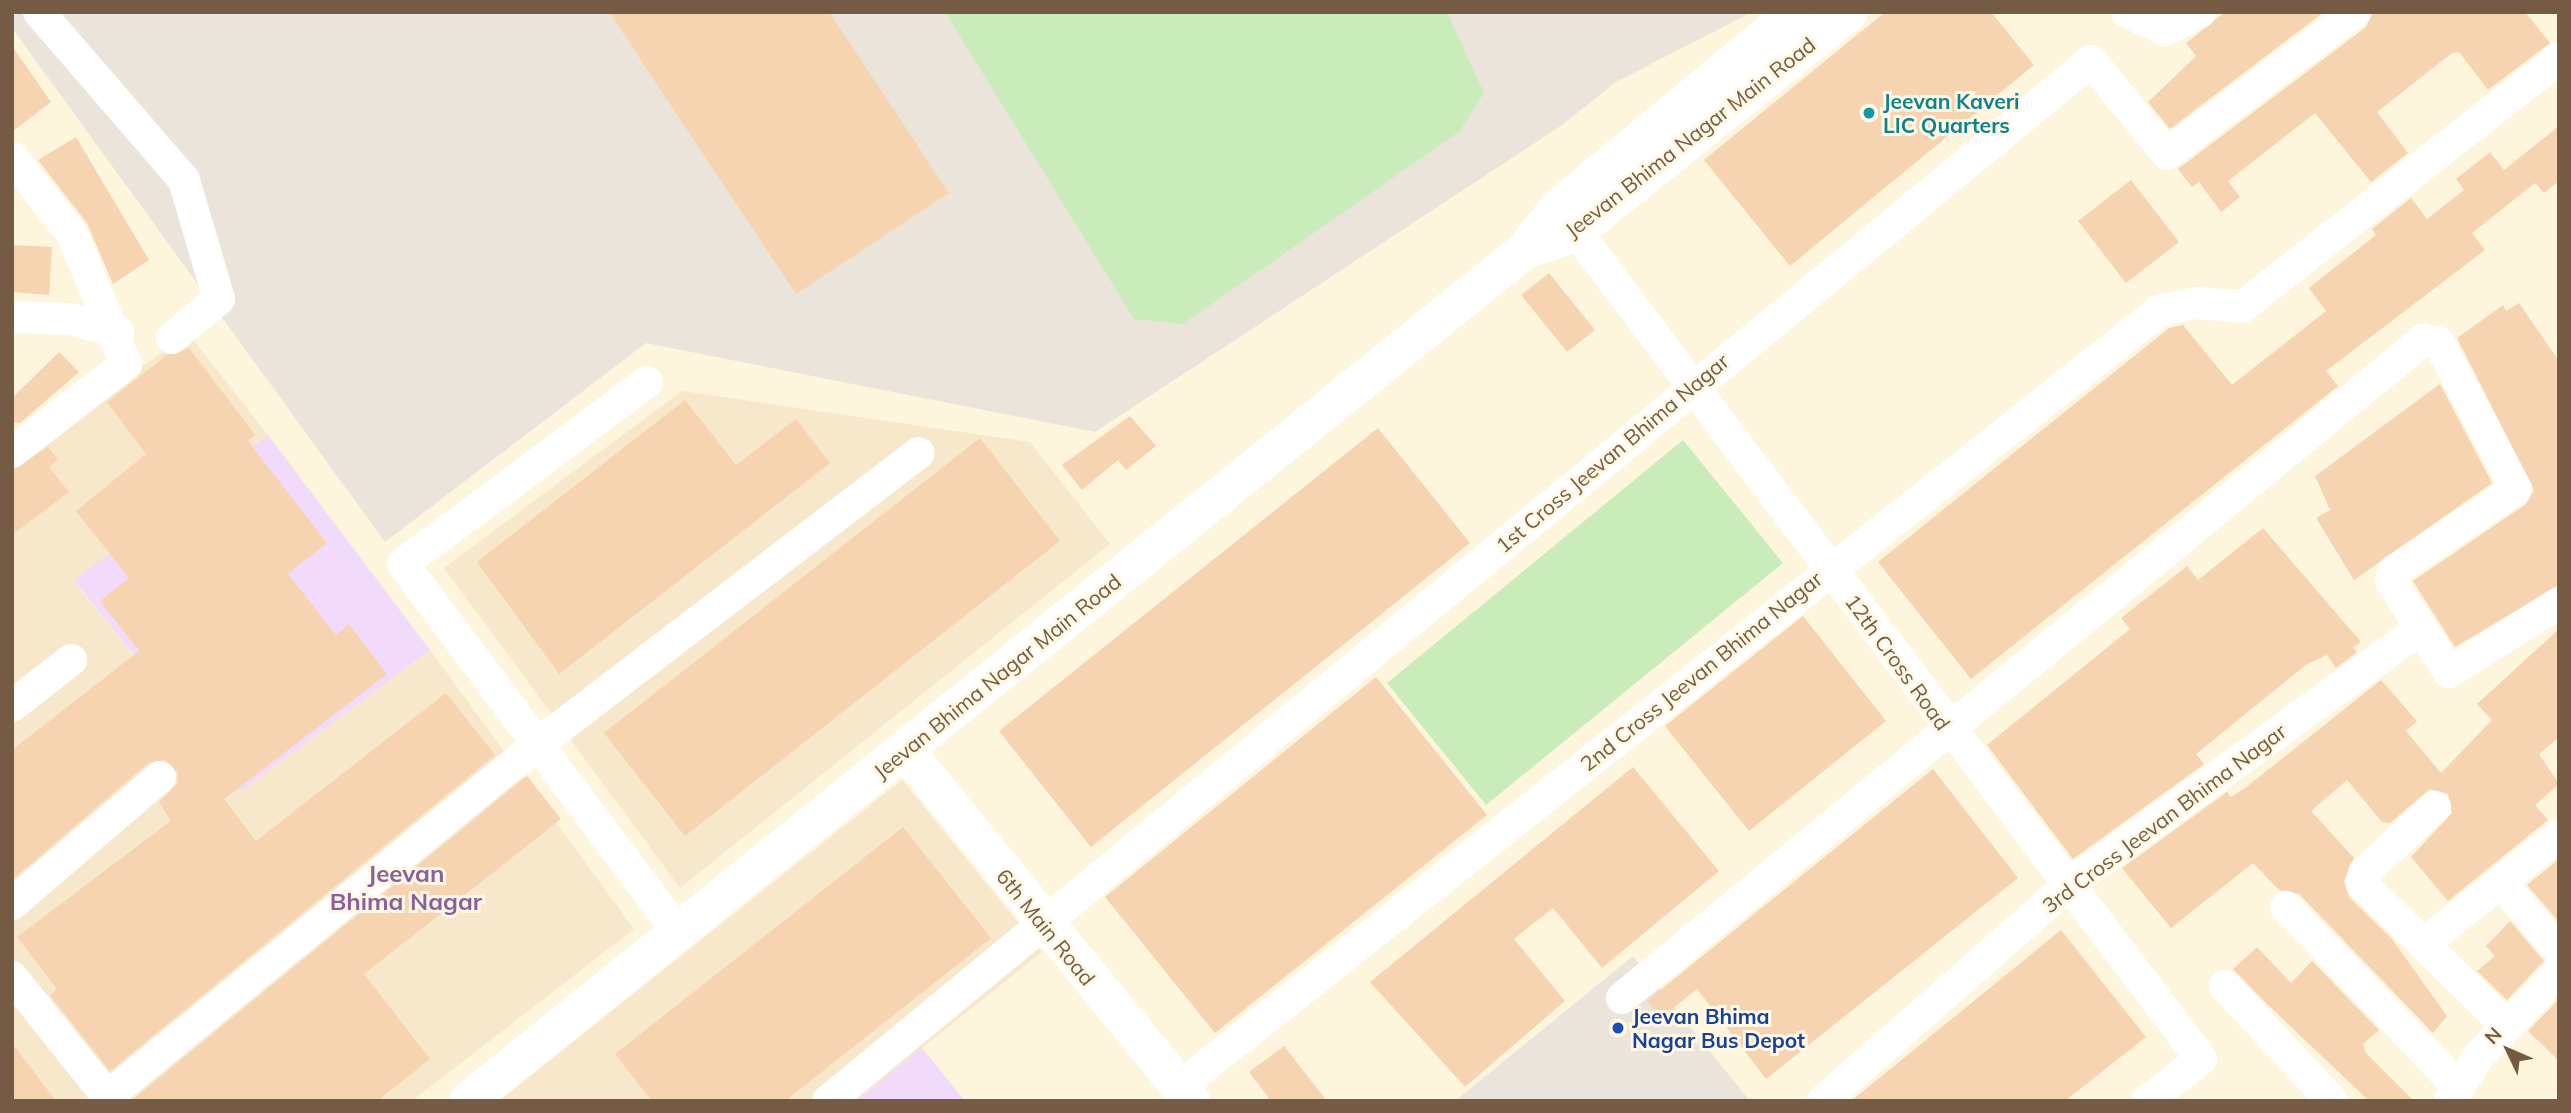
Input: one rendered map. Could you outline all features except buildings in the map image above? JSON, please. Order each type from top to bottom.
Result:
[{"type":"main road","name":"Jeevan Bhima Nagar Main Road","points":[[1566,221],[1795,12]]},
{"type":"main road","name":"Jeevan Bhima Nagar Main Road","points":[[468,1101],[1525,250],[1849,12]]},
{"type":"main road","name":"6th Main Road","points":[[905,750],[1042,924],[1185,1094]]},
{"type":"street","points":[[39,12],[184,180],[219,299],[172,338]]},
{"type":"street","points":[[2127,12],[2165,30],[2200,12]]},
{"type":"street","name":"1st Cross Jeevan Bhima Nagar","points":[[828,1101],[1693,384],[2091,61],[2167,154],[2355,12]]},
{"type":"street","name":"2nd Cross Jeevan Bhima Nagar","points":[[1185,1094],[1831,568],[2159,311],[2198,303],[2242,307],[2559,58]]},
{"type":"street","points":[[12,157],[24,186],[72,234],[118,331],[126,364],[12,452]]},
{"type":"street","name":"12th Cross Road","points":[[1566,221],[1831,568],[1947,730],[2072,882],[2201,1059],[2147,1101]]},
{"type":"street","points":[[12,317],[70,318],[118,331]]},
{"type":"street","points":[[1622,998],[1947,730],[2432,338],[2516,489],[2390,575],[2442,668],[2456,670],[2559,603]]},
{"type":"street","points":[[647,382],[403,564],[678,931]]},
{"type":"street","points":[[12,977],[109,1099],[538,744],[919,453]]},
{"type":"street","name":"3rd Cross Jeevan Bhima Nagar","points":[[1823,1101],[2072,882],[2419,631]]},
{"type":"street","points":[[12,706],[71,660]]},
{"type":"street","points":[[12,904],[160,777]]},
{"type":"street","points":[[2435,807],[2364,873],[2362,884],[2426,942],[2508,1027]]},
{"type":"street","points":[[2426,942],[2559,835]]},
{"type":"street","points":[[2501,883],[2559,950]]},
{"type":"street","points":[[2286,907],[2453,1092],[2559,972]]},
{"type":"street","points":[[2225,986],[2332,1101]]},
{"type":"shaded area","points":[[12,12],[1752,12],[1616,82],[1562,125],[1095,432],[646,343],[385,542],[12,28]]},
{"type":"shaded area","points":[[188,333],[268,435],[74,581],[241,791],[430,650],[634,929],[412,1101],[12,1101],[12,463]]},
{"type":"shaded area","points":[[682,391],[1030,442],[1110,544],[680,888],[444,568]]},
{"type":"shaded area","points":[[268,435],[430,650],[241,791],[74,580]]},
{"type":"shaded area","points":[[902,780],[1042,952],[856,1101],[499,1101]]},
{"type":"shaded area","name":"Jeevan Bhima Nagar Bus Depot","points":[[1633,956],[1750,1101],[1455,1101]]},
{"type":"shaded area","points":[[922,1048],[965,1101],[856,1101]]},
{"type":"green space","points":[[945,12],[1447,12],[1484,93],[1460,131],[1183,324],[1134,319]]},
{"type":"green space","points":[[1683,440],[1783,563],[1486,805],[1387,683]]},
{"type":"place","name":"Jeevan Kaveri LIC Quarters","points":[[1869,113]]},
{"type":"place","name":"Jeevan Bhima Nagar Bus Depot","points":[[1618,1028]]},
{"type":"district","name":"Jeevan Bhima Nagar","points":[[406,888]]}]
